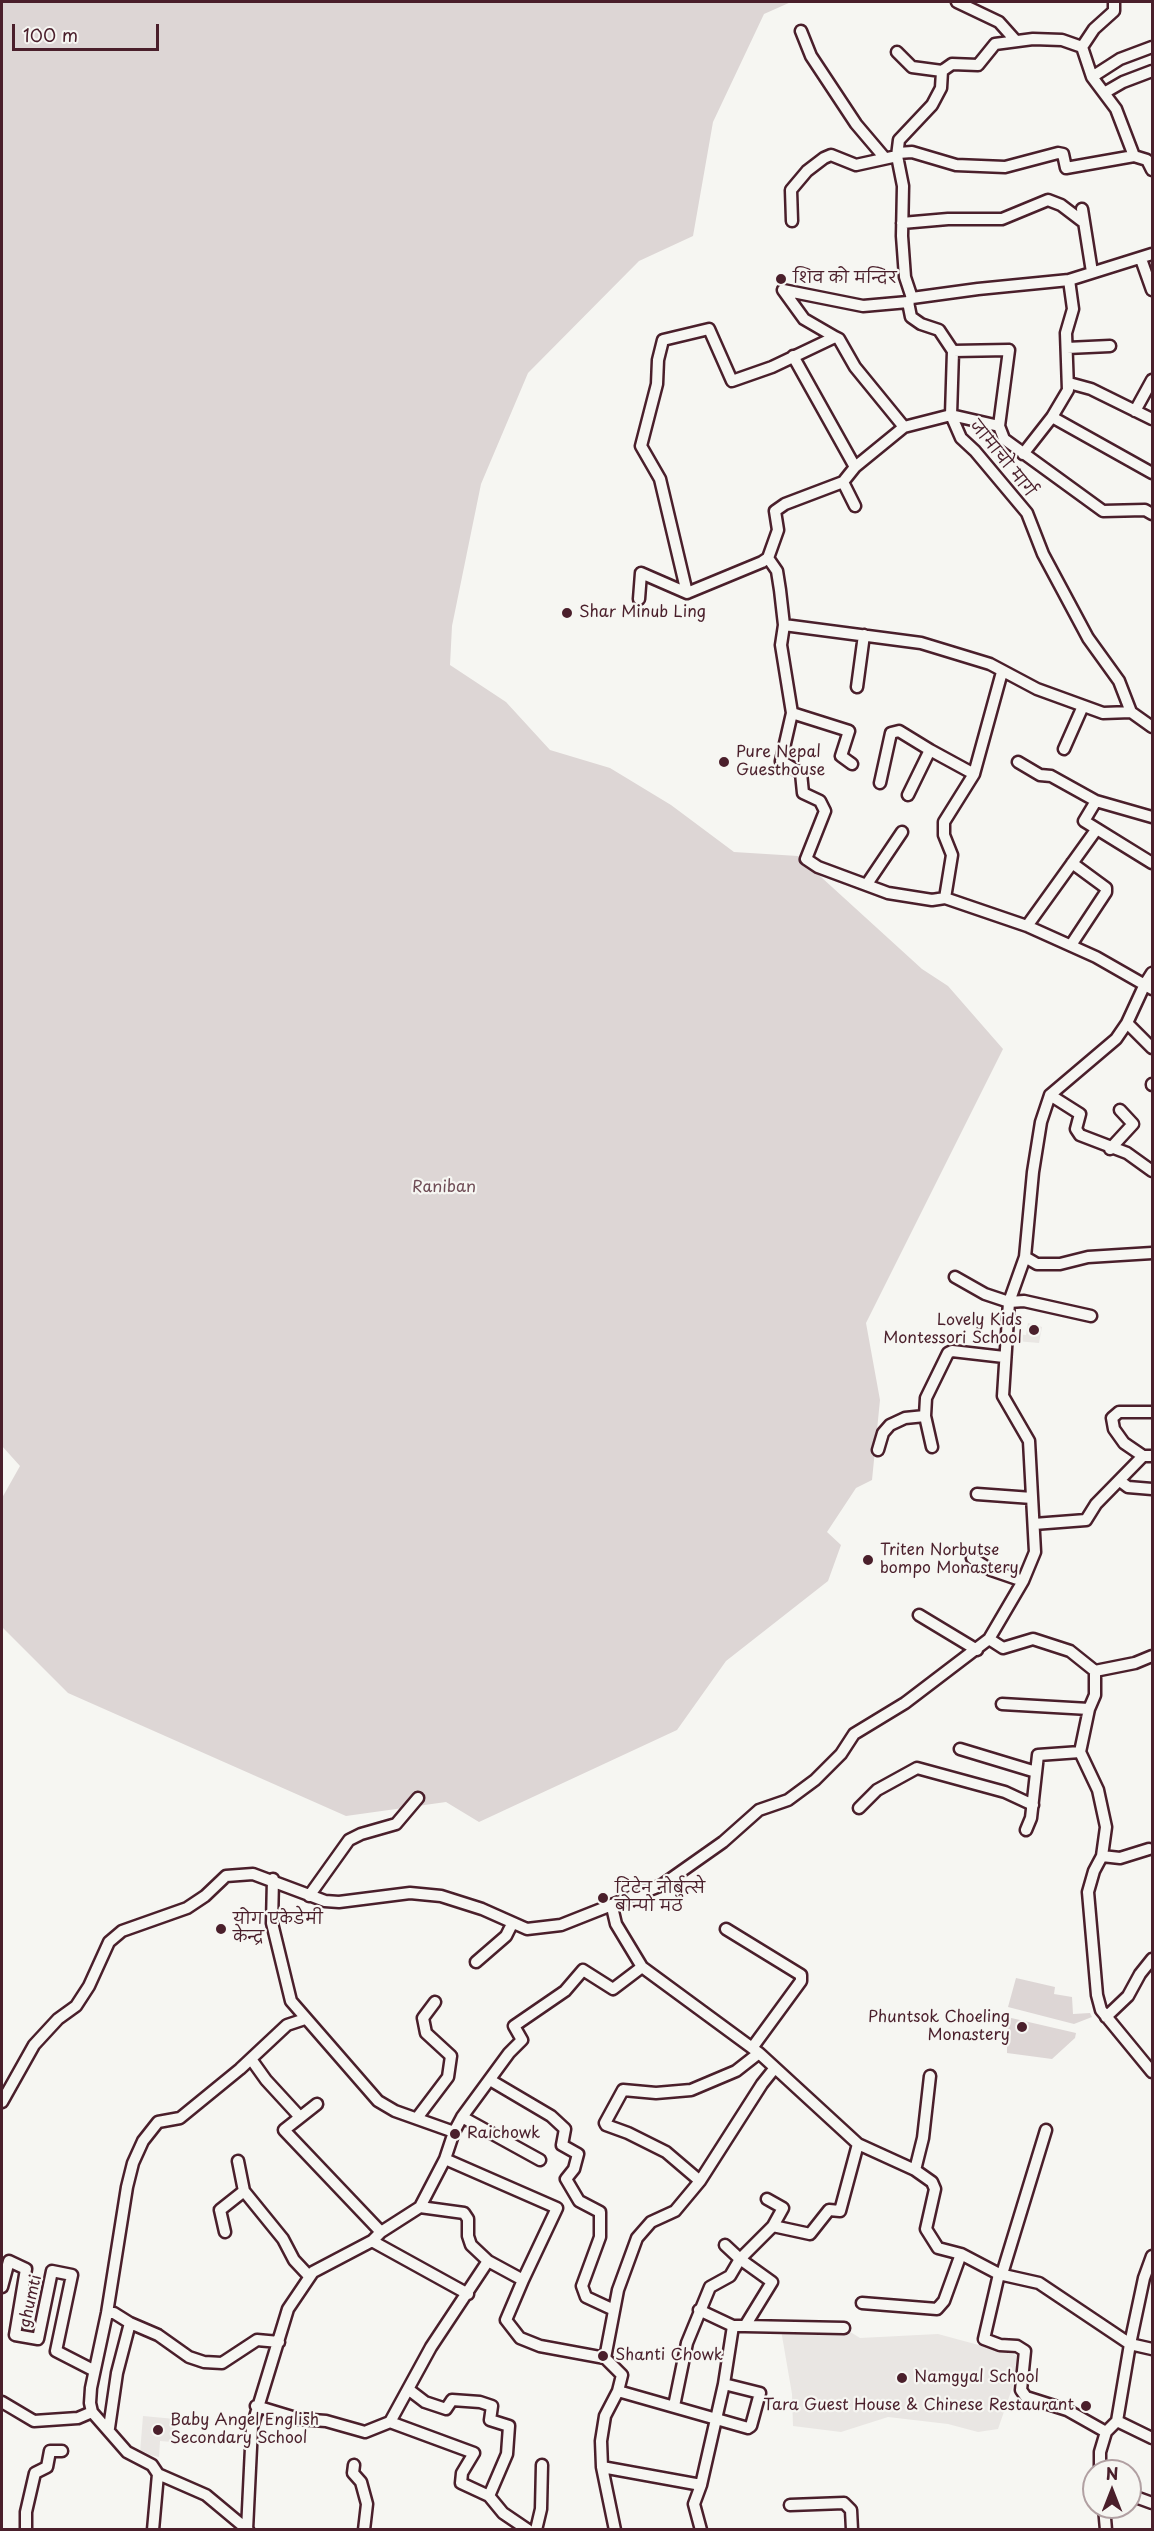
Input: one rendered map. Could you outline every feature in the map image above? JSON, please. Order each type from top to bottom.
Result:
[{"type":"street","points":[[957,2],[999,22],[1016,41]]},
{"type":"street","points":[[1082,47],[1094,29],[1114,10],[1114,2]]},
{"type":"street","points":[[801,31],[811,56],[856,124],[884,157]]},
{"type":"street","points":[[897,52],[912,67],[942,70],[952,64],[978,65],[995,44],[1062,40],[1082,47]]},
{"type":"street","points":[[1092,77],[1120,59],[1152,46]]},
{"type":"street","points":[[1082,47],[1092,77],[1116,109],[1134,156]]},
{"type":"street","points":[[942,70],[941,88],[932,105],[899,140],[898,154],[903,186],[902,223],[905,277],[911,317],[921,324],[939,330],[953,351],[1009,350],[999,426],[1004,439],[1103,511],[1145,510],[1152,514]]},
{"type":"street","points":[[1104,93],[1152,71]]},
{"type":"street","points":[[792,221],[791,190],[807,171],[831,154],[856,165],[912,152],[956,165],[1005,167],[1058,153],[1063,154],[1066,168],[1134,156],[1147,160],[1152,170]]},
{"type":"street","points":[[902,223],[948,219],[1002,219],[1048,200],[1061,205],[1082,221]]},
{"type":"street","points":[[1082,209],[1082,221],[1092,272]]},
{"type":"street","points":[[904,427],[855,367],[839,339],[804,319],[783,290],[863,306],[1025,283],[1069,280],[1152,254]]},
{"type":"street","points":[[1141,259],[1152,290]]},
{"type":"street","points":[[1023,454],[1066,397],[1069,383],[1066,329],[1073,309],[1069,280]]},
{"type":"street","points":[[687,593],[660,479],[641,446],[657,384],[658,360],[663,340],[709,329],[732,381],[772,367],[835,338]]},
{"type":"street","points":[[1067,348],[1110,346]]},
{"type":"street","name":"जामाचो मार्ग","points":[[953,351],[951,415],[961,438],[975,451],[1027,513],[1043,554],[1088,638],[1119,681],[1131,712]]},
{"type":"street","points":[[793,356],[855,467]]},
{"type":"street","points":[[1136,411],[1152,380]]},
{"type":"street","points":[[1069,383],[1090,389],[1152,419]]},
{"type":"street","points":[[639,599],[641,573],[687,593],[768,558],[778,530],[775,512],[784,504],[843,482],[855,467],[904,427],[951,415],[999,426]]},
{"type":"street","points":[[1052,417],[1152,473]]},
{"type":"street","points":[[843,482],[855,506]]},
{"type":"street","points":[[768,558],[777,571],[784,625],[780,645],[792,713],[781,761],[801,773],[803,793],[820,801],[825,811],[806,859],[818,867],[888,893],[932,900],[945,898],[1027,926],[1071,945],[1149,986]]},
{"type":"street","points":[[784,625],[921,643],[990,664],[1002,672],[1103,713],[1131,712],[1152,728]]},
{"type":"street","points":[[857,687],[864,635]]},
{"type":"street","points":[[945,898],[952,855],[944,835],[944,822],[974,774],[1002,672]]},
{"type":"street","points":[[1065,749],[1083,706]]},
{"type":"street","points":[[792,713],[849,731],[841,756],[852,764]]},
{"type":"street","points":[[880,783],[891,734],[899,730],[974,774]]},
{"type":"street","points":[[908,795],[930,750]]},
{"type":"street","points":[[1018,762],[1040,775],[1051,776],[1096,801],[1151,813]]},
{"type":"street","points":[[1096,801],[1084,819],[1096,830],[1150,858]]},
{"type":"street","points":[[1027,926],[1096,830]]},
{"type":"street","points":[[867,884],[902,832]]},
{"type":"street","points":[[1071,945],[1106,892],[1106,888],[1072,863]]},
{"type":"street","points":[[2,2102],[34,2045],[58,2019],[76,2006],[89,1986],[101,1954],[115,1936],[122,1931],[187,1908],[205,1896],[226,1876],[241,1873],[273,1880],[309,1896],[339,1902],[410,1893],[441,1896],[482,1909],[527,1929],[551,1928],[612,1907],[662,1885],[723,1842],[759,1810],[788,1800],[815,1780],[835,1760],[854,1734],[905,1703],[988,1640],[1023,1581],[1035,1552],[1029,1441],[1003,1396],[1009,1302],[1025,1257],[1033,1173],[1041,1122],[1050,1095],[1116,1039],[1149,986],[1152,973]]},
{"type":"street","points":[[1127,1023],[1152,1048]]},
{"type":"street","points":[[1050,1095],[1080,1114],[1076,1129],[1080,1135],[1127,1154],[1151,1167]]},
{"type":"street","points":[[1110,1149],[1133,1124],[1120,1110]]},
{"type":"street","points":[[1025,1257],[1037,1264],[1060,1264],[1088,1257],[1152,1253]]},
{"type":"street","points":[[955,1277],[985,1294],[1009,1302],[1024,1301],[1090,1316]]},
{"type":"street","points":[[932,1447],[925,1416],[928,1392],[948,1353],[952,1351],[1004,1357]]},
{"type":"street","points":[[1034,1524],[1086,1520],[1096,1504],[1148,1456],[1125,1443],[1114,1429],[1112,1419],[1119,1412],[1152,1412]]},
{"type":"street","points":[[878,1450],[883,1433],[890,1425],[905,1418],[925,1416]]},
{"type":"street","points":[[1120,1481],[1128,1487],[1152,1489]]},
{"type":"street","points":[[977,1494],[1032,1498]]},
{"type":"street","points":[[972,1558],[991,1570],[1023,1581]]},
{"type":"street","points":[[919,1615],[977,1650]]},
{"type":"street","points":[[988,1640],[1004,1648],[1033,1640],[1070,1651],[1095,1671],[1135,1663],[1152,1656]]},
{"type":"street","points":[[1095,1671],[1095,1695],[1089,1709],[1080,1752],[1098,1790],[1106,1827],[1102,1856],[1094,1871],[1089,1892],[1097,1995],[1106,2017],[1152,2072]]},
{"type":"street","points":[[1002,1704],[1089,1709]]},
{"type":"street","points":[[960,1749],[1036,1772]]},
{"type":"street","points":[[1026,1830],[1033,1805],[1038,1755],[1080,1752]]},
{"type":"street","points":[[859,1808],[877,1790],[916,1768],[1005,1792],[1033,1805]]},
{"type":"street","points":[[309,1896],[349,1840],[361,1834],[396,1824],[418,1798]]},
{"type":"street","points":[[1102,1856],[1120,1858],[1149,1849]]},
{"type":"street","points":[[273,1880],[274,1934],[291,2001],[378,2101],[395,2112],[454,2132]]},
{"type":"street","points":[[612,1907],[616,1924],[642,1967],[756,2051],[858,2144],[915,2170],[934,2185],[927,2220],[929,2236],[938,2248],[961,2254],[1000,2274],[1039,2283],[1130,2344],[1152,2349]]},
{"type":"street","points":[[476,1962],[506,1936],[512,1924]]},
{"type":"street","points":[[700,2181],[666,2152],[606,2125],[605,2122],[623,2090],[656,2093],[691,2090],[736,2071],[756,2051],[801,1981],[801,1975],[726,1929]]},
{"type":"street","points":[[1106,2017],[1128,1996],[1140,1974],[1152,1959]]},
{"type":"street","points":[[248,2529],[252,2427],[256,2406],[288,2309],[309,2276],[372,2241],[381,2232],[420,2207],[445,2159],[462,2116],[509,2053],[522,2040],[514,2026],[565,1991],[583,1970],[613,1989],[642,1967]]},
{"type":"street","points":[[417,2118],[448,2077],[451,2056],[426,2034],[423,2018],[435,2002]]},
{"type":"street","points":[[248,2529],[206,2495],[158,2474],[152,2465],[127,2452],[109,2428],[92,2412],[90,2403],[93,2370],[107,2313],[127,2187],[133,2163],[143,2141],[158,2122],[180,2118],[251,2059],[287,2025],[305,2019]]},
{"type":"street","points":[[251,2059],[266,2080],[300,2117]]},
{"type":"street","points":[[605,2358],[618,2290],[637,2238],[651,2222],[675,2211],[700,2181],[774,2069]]},
{"type":"street","points":[[915,2170],[923,2138],[930,2076]]},
{"type":"street","points":[[490,2080],[551,2116],[565,2129],[562,2145],[578,2154],[574,2169],[566,2179],[579,2202],[600,2212],[600,2237],[582,2286],[586,2296],[614,2310]]},
{"type":"street","points":[[316,2104],[284,2130],[381,2232]]},
{"type":"street","points":[[462,2116],[540,2160]]},
{"type":"street","points":[[1046,2130],[1000,2274],[984,2339],[1000,2345],[1017,2346],[1025,2351],[1021,2390],[1026,2397],[1067,2410],[1106,2432]]},
{"type":"street","points":[[773,2226],[808,2235],[813,2232],[829,2210],[840,2211],[858,2144]]},
{"type":"street","points":[[445,2159],[557,2208],[506,2320],[520,2338],[540,2346],[605,2358],[622,2375],[618,2391],[605,2416],[601,2442],[602,2466],[615,2529]]},
{"type":"street","points":[[238,2161],[244,2191],[283,2239],[294,2260],[309,2276]]},
{"type":"street","points":[[225,2232],[220,2210],[244,2191]]},
{"type":"street","points":[[674,2406],[687,2343],[710,2287],[730,2276],[740,2259],[773,2226],[783,2208],[767,2199]]},
{"type":"street","points":[[420,2207],[464,2213],[468,2219],[468,2236],[471,2245],[488,2261],[523,2280]]},
{"type":"street","points":[[372,2241],[468,2294]]},
{"type":"street","points":[[725,2245],[772,2282],[745,2326]]},
{"type":"street","points":[[862,2303],[937,2309],[945,2301],[961,2254]]},
{"type":"street","points":[[1100,2459],[1106,2432],[1117,2421],[1144,2278],[1152,2256]]},
{"type":"street","name":"ghumti","points":[[2,2287],[9,2261],[26,2269],[15,2335],[38,2339],[52,2271],[72,2275],[56,2351],[93,2370]]},
{"type":"street","points":[[256,2406],[299,2419],[326,2421],[365,2432],[390,2422],[431,2347],[488,2261]]},
{"type":"street","points":[[699,2310],[733,2326],[844,2328]]},
{"type":"street","points":[[107,2313],[114,2313],[158,2335],[189,2357],[204,2362],[222,2363],[257,2340],[279,2342]]},
{"type":"street","points":[[109,2428],[117,2373],[130,2323]]},
{"type":"street","points":[[701,2529],[694,2504],[701,2485],[714,2419],[724,2384],[733,2326]]},
{"type":"street","points":[[618,2391],[748,2428],[751,2426],[760,2393],[724,2384]]},
{"type":"street","points":[[408,2389],[425,2403],[444,2409],[448,2408],[452,2400],[480,2402],[492,2406],[490,2420],[509,2426],[507,2454],[489,2496]]},
{"type":"street","points":[[2,2402],[34,2421],[78,2418],[92,2412]]},
{"type":"street","points":[[1117,2421],[1152,2438]]},
{"type":"street","points":[[390,2422],[474,2453],[462,2473],[461,2483],[489,2496],[503,2513],[528,2529]]},
{"type":"street","points":[[26,2529],[26,2512],[35,2473],[48,2467],[50,2451],[62,2451]]},
{"type":"street","points":[[354,2465],[353,2473],[361,2482],[367,2504],[364,2529]]},
{"type":"street","points":[[536,2529],[541,2509],[542,2465]]},
{"type":"street","points":[[602,2466],[701,2485]]},
{"type":"street","points":[[153,2529],[158,2474]]},
{"type":"street","points":[[790,2505],[844,2503],[851,2510],[852,2529]]},
{"type":"shaded area","name":"Lovely Kids Montessori School","points":[[1028,1323],[1042,1327],[1039,1343],[1016,1341],[1016,1334],[1026,1335]]},
{"type":"shaded area","name":"Namgyal School","points":[[844,2328],[860,2338],[938,2334],[1023,2357],[998,2429],[978,2432],[948,2424],[888,2417],[841,2432],[793,2426],[792,2394],[781,2330]]},
{"type":"shaded area","name":"Baby Angel English Secondary School","points":[[143,2416],[175,2419],[172,2442],[160,2441],[159,2457],[140,2453]]},
{"type":"green space","name":"Raniban","points":[[2,2],[791,2],[764,14],[713,122],[693,236],[639,261],[528,373],[481,484],[452,626],[450,665],[506,702],[550,750],[610,768],[671,805],[734,852],[798,856],[922,969],[948,986],[1003,1049],[866,1323],[880,1400],[872,1480],[856,1488],[827,1532],[841,1545],[828,1581],[726,1661],[677,1730],[479,1822],[446,1802],[346,1816],[68,1693],[2,1627],[2,1498],[20,1466],[2,1446]]},
{"type":"green space","points":[[1016,1978],[1055,1987],[1054,1994],[1072,1997],[1073,2014],[1090,2013],[1092,2017],[1074,2024],[1008,2007]]},
{"type":"green space","points":[[1007,2017],[1076,2033],[1075,2038],[1052,2059],[1007,2053]]},
{"type":"place","name":"शिव को मन्दिर","points":[[781,279]]},
{"type":"place","name":"Shar Minub Ling","points":[[567,613]]},
{"type":"place","name":"Pure Nepal Guesthouse","points":[[724,762]]},
{"type":"place","name":"Lovely Kids Montessori School","points":[[1034,1330]]},
{"type":"place","name":"Triten Norbutse bompo Monastery","points":[[868,1560]]},
{"type":"place","name":"ट्रिटेन नोर्बुत्से बोन्पो मठ","points":[[603,1898]]},
{"type":"place","name":"योग एकेडेमी केन्द्र","points":[[221,1929]]},
{"type":"place","name":"Phuntsok Choeling Monastery","points":[[1022,2027]]},
{"type":"place","name":"Raichowk","points":[[455,2134]]},
{"type":"place","name":"Shanti Chowk","points":[[603,2356]]},
{"type":"place","name":"Namgyal School","points":[[902,2378]]},
{"type":"place","name":"Tara Guest House & Chinese Restaurant","points":[[1086,2406]]},
{"type":"place","name":"Baby Angel English Secondary School","points":[[158,2430]]}]
